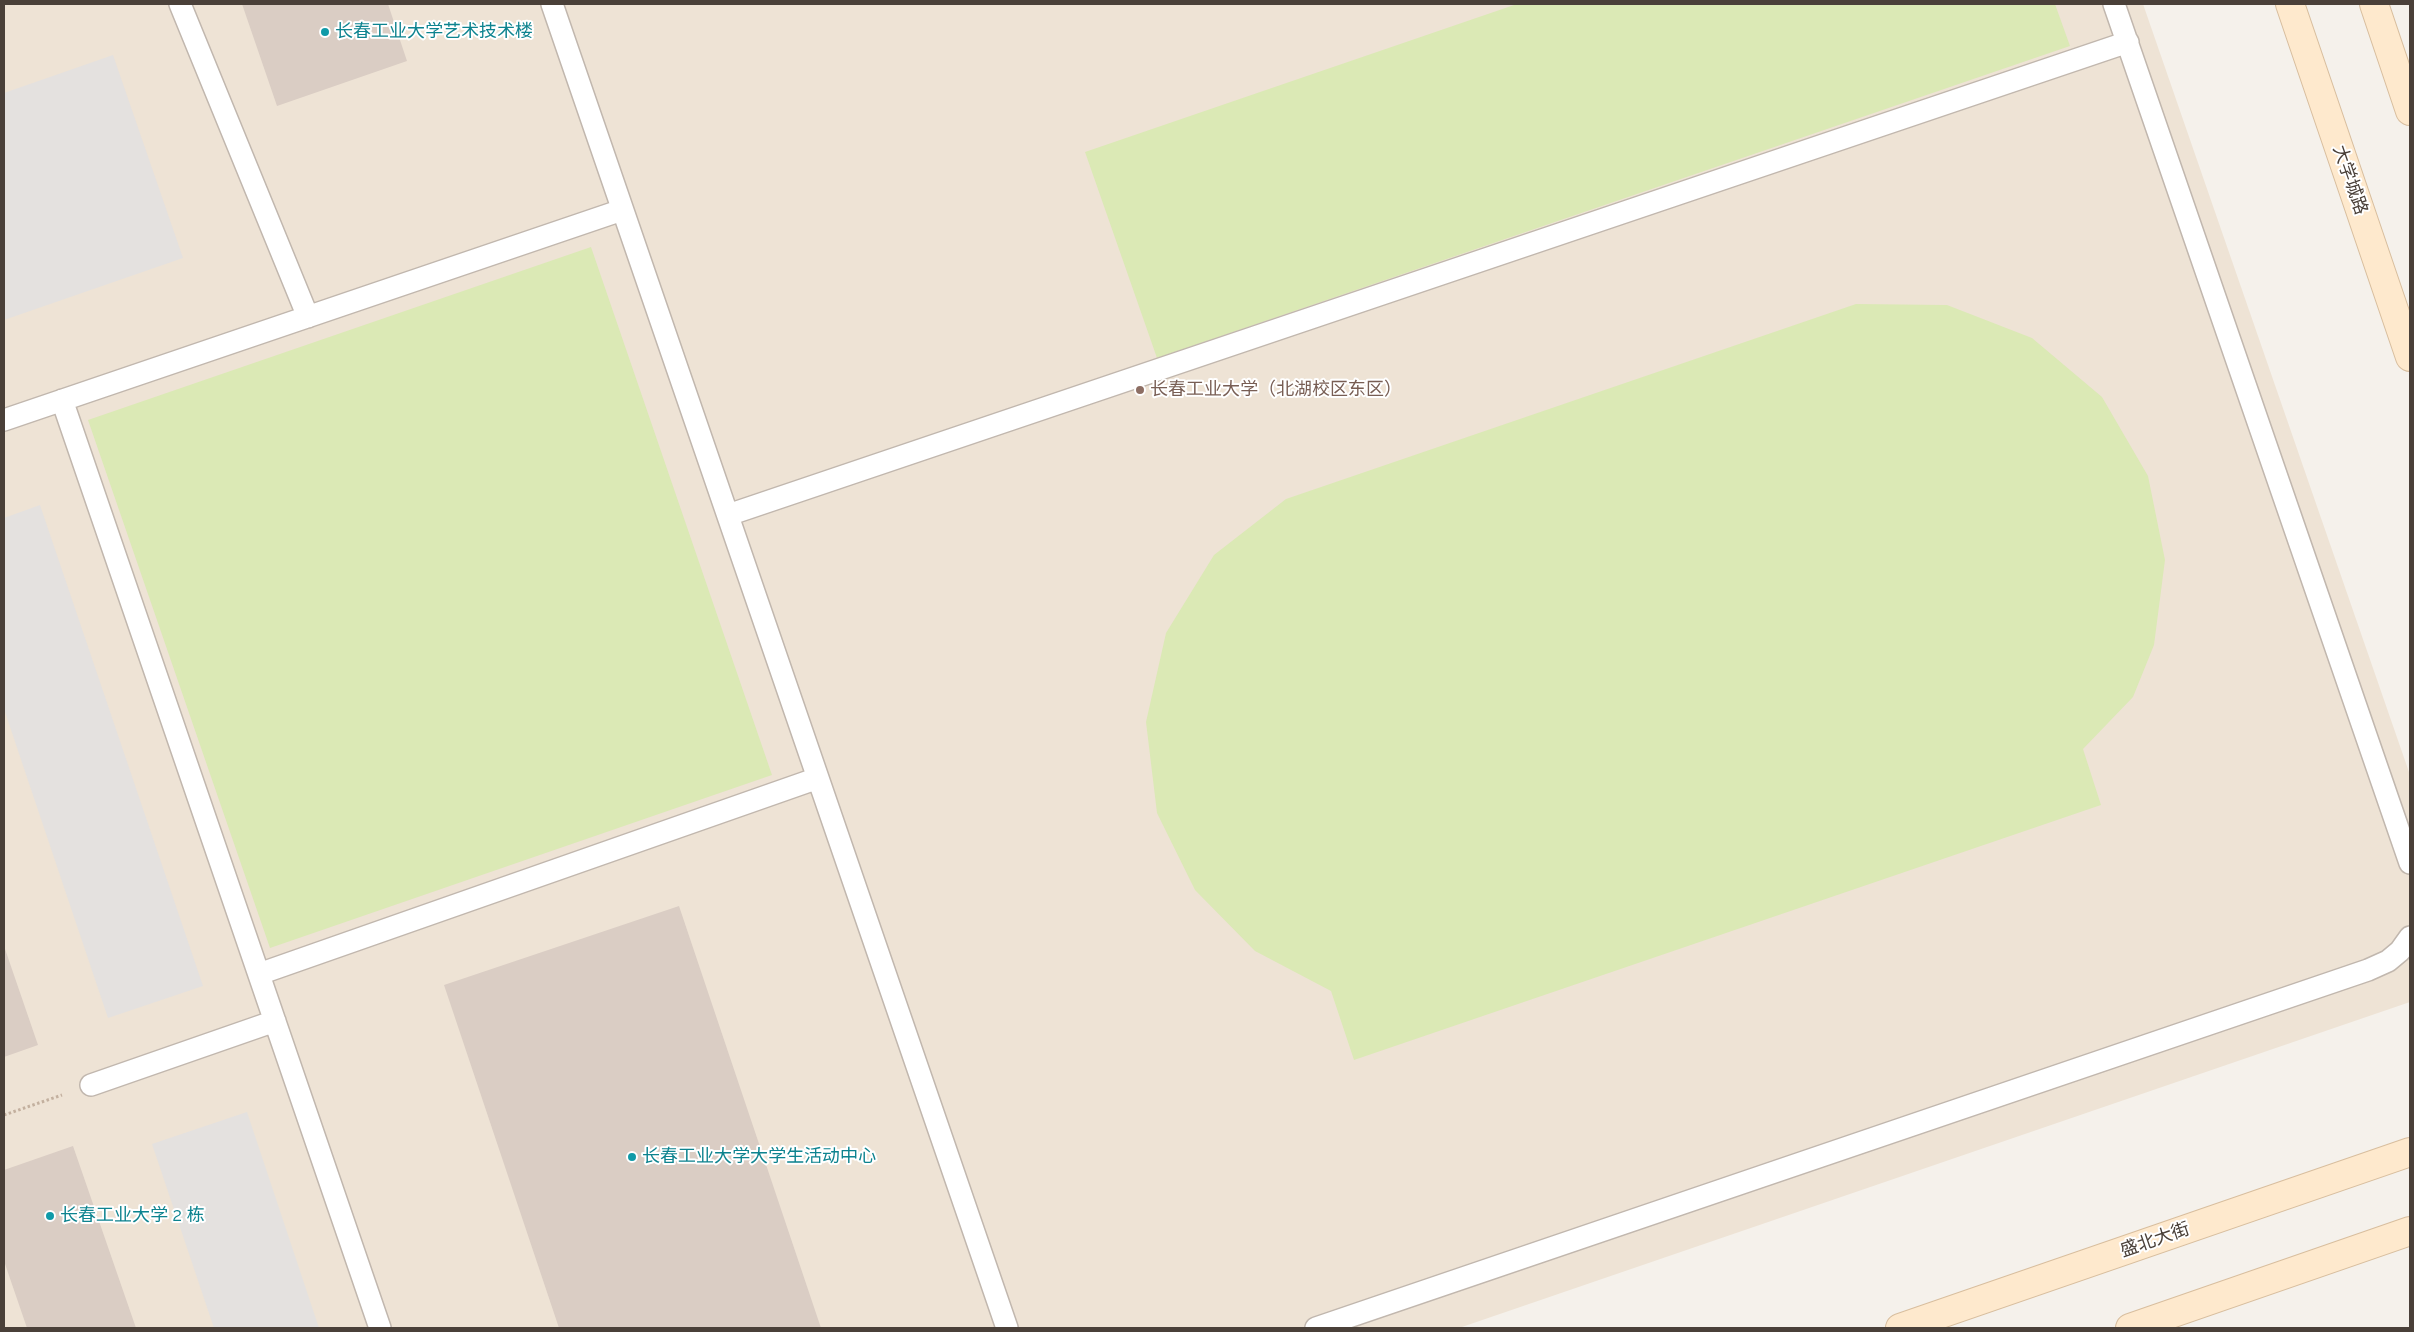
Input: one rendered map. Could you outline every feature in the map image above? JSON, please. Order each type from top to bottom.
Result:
[{"type":"main road","name":"大学城路","points":[[2290,4],[2410,357]]},
{"type":"main road","points":[[2374,4],[2410,111]]},
{"type":"main road","name":"盛北大街","points":[[1900,1328],[2410,1152]]},
{"type":"main road","points":[[2130,1328],[2410,1231]]},
{"type":"lane","points":[[180,4],[308,317]]},
{"type":"lane","points":[[552,4],[1007,1328]]},
{"type":"lane","points":[[2114,4],[2410,863]]},
{"type":"lane","points":[[728,515],[2128,42]]},
{"type":"lane","points":[[4,420],[622,210]]},
{"type":"lane","points":[[62,400],[380,1328]]},
{"type":"lane","points":[[259,974],[818,778]]},
{"type":"lane","points":[[1316,1328],[2368,970],[2388,961],[2410,937]]},
{"type":"lane","points":[[91,1085],[275,1021]]},
{"type":"path","points":[[4,1115],[91,1085]]},
{"type":"shaded area","name":"长春工业大学（北湖校区东区）","points":[[4,4],[2143,4],[2410,775],[2410,1002],[1459,1328],[4,1328]]},
{"type":"shaded area","points":[[113,55],[183,258],[4,320],[4,93]]},
{"type":"shaded area","points":[[40,505],[203,986],[108,1018],[4,709],[4,518]]},
{"type":"shaded area","points":[[247,1112],[319,1328],[214,1328],[152,1144]]},
{"type":"green space","points":[[1517,4],[2055,4],[2070,46],[1157,358],[1085,152]]},
{"type":"green space","points":[[591,247],[772,775],[270,948],[88,420]]},
{"type":"green space","points":[[1856,304],[1947,305],[2032,338],[2102,397],[2148,476],[2165,560],[2154,645],[2133,697],[2083,749],[2101,805],[1354,1060],[1331,991],[1255,951],[1195,890],[1157,813],[1146,722],[1166,633],[1214,555],[1286,499]]},
{"type":"building","name":"长春工业大学艺术技术楼","points":[[242,4],[388,4],[407,61],[277,106]]},
{"type":"building","name":"长春工业大学大学生活动中心","points":[[679,906],[821,1328],[559,1328],[444,985]]},
{"type":"building","points":[[4,946],[38,1045],[4,1057]]},
{"type":"building","name":"长春工业大学 2 栋","points":[[73,1146],[136,1328],[27,1328],[4,1261],[4,1170]]},
{"type":"place","name":"长春工业大学艺术技术楼","points":[[325,32]]},
{"type":"place","name":"长春工业大学（北湖校区东区）","points":[[1140,390]]},
{"type":"place","name":"长春工业大学大学生活动中心","points":[[632,1157]]},
{"type":"place","name":"长春工业大学 2 栋","points":[[50,1216]]}]
